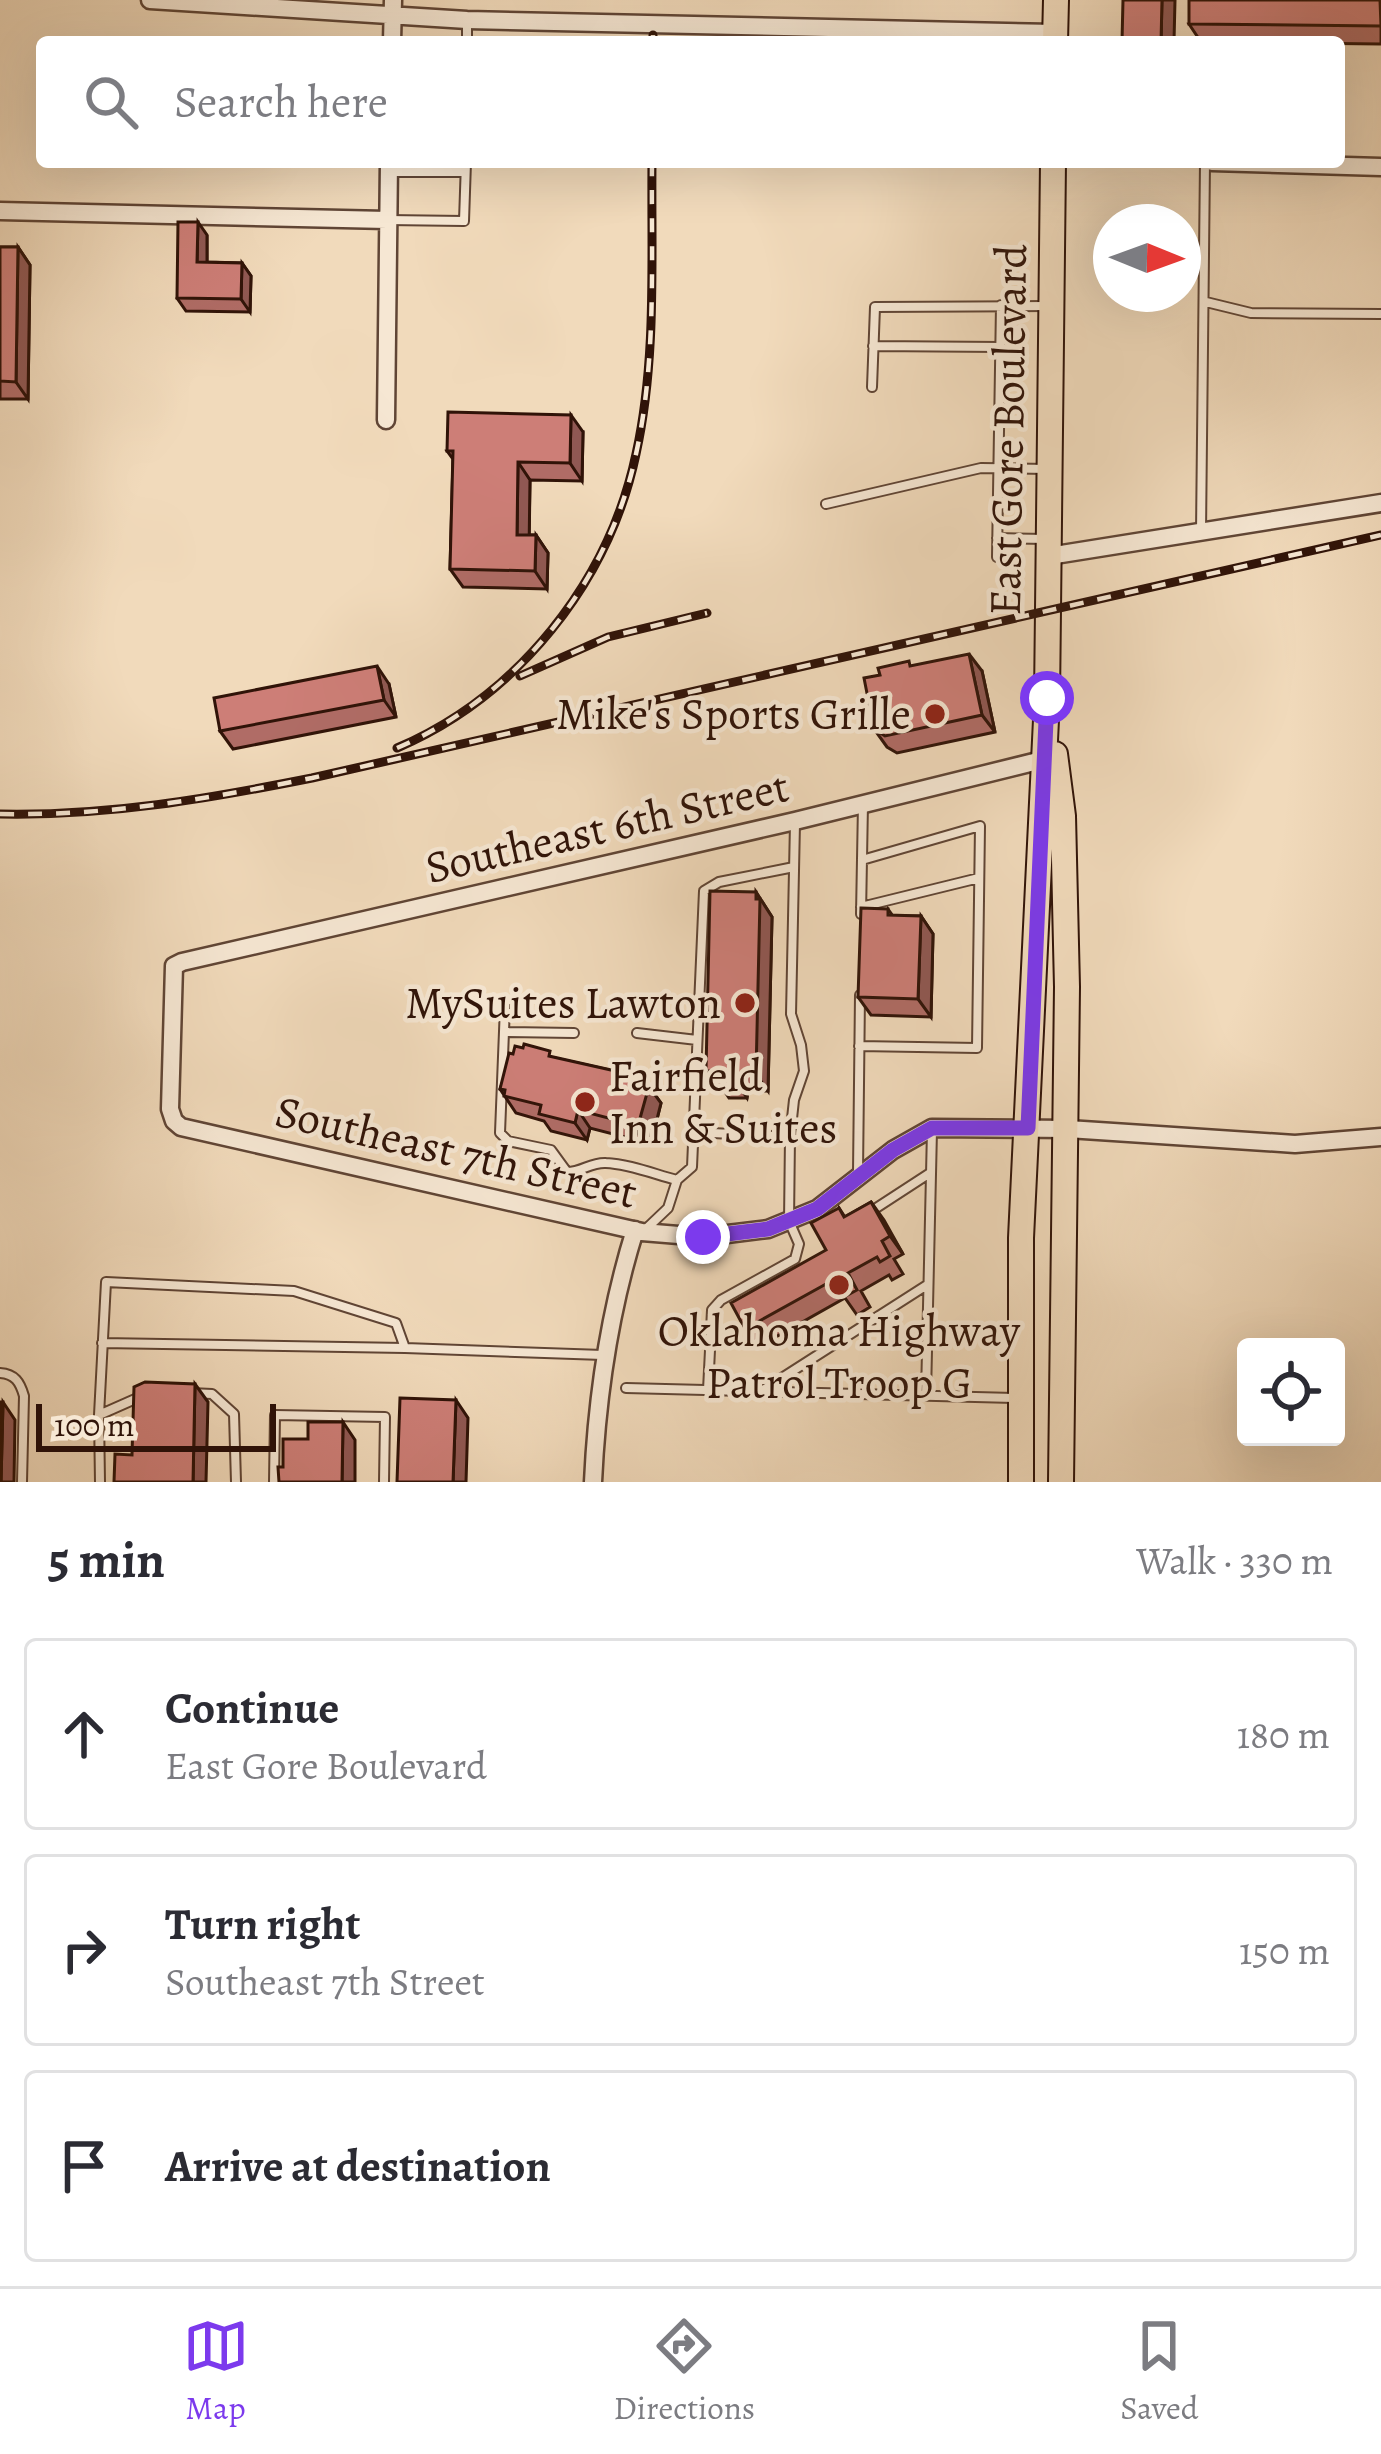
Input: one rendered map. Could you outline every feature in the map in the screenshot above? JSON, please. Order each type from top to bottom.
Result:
[{"type":"main road","points":[[1055,36],[1056,0]]},
{"type":"main road","name":"East Gore Boulevard","points":[[1021,1482],[1021,1238],[1049,758],[1053,168]]},
{"type":"main road","name":"East Gore Boulevard","points":[[1049,758],[1063,816],[1068,1129],[1061,1482]]},
{"type":"main road","points":[[1023,1398],[1064,1398]]},
{"type":"street","points":[[150,0],[393,8],[467,20],[1020,36]]},
{"type":"street","points":[[1345,166],[1381,167]]},
{"type":"street","points":[[386,420],[389,168]]},
{"type":"street","points":[[0,211],[387,220]]},
{"type":"street","points":[[1048,547],[1202,532],[1381,502]]},
{"type":"street","name":"Southeast 6th Street","points":[[170,1109],[174,967],[1049,758]]},
{"type":"street","name":"Southeast 7th Street","points":[[170,1109],[173,1121],[181,1126],[639,1231],[703,1237],[768,1229],[817,1209],[913,1136],[932,1128]]},
{"type":"street","points":[[932,1128],[1068,1129],[1294,1144],[1381,1137]]},
{"type":"street","points":[[593,1482],[597,1398],[622,1272],[639,1231]]},
{"type":"lane","points":[[467,20],[467,36]]},
{"type":"lane","points":[[387,220],[464,220],[465,168]]},
{"type":"lane","points":[[1202,532],[1209,168]]},
{"type":"lane","points":[[1206,302],[1251,313],[1381,314]]},
{"type":"lane","points":[[997,557],[1001,305]]},
{"type":"lane","points":[[872,387],[875,307],[1052,306]]},
{"type":"lane","points":[[873,346],[1000,347]]},
{"type":"lane","points":[[826,504],[998,467],[1049,469]]},
{"type":"lane","points":[[997,538],[1048,547]]},
{"type":"lane","points":[[861,930],[863,805]]},
{"type":"lane","points":[[708,1390],[712,1310],[721,1300],[795,1259],[799,1244],[789,1220],[790,1137],[794,1100],[804,1071],[802,1045],[791,1014],[795,821]]},
{"type":"lane","points":[[859,1046],[977,1048],[980,826],[862,860]]},
{"type":"lane","points":[[639,1231],[668,1208],[677,1180],[692,1167],[704,891],[719,882],[794,867]]},
{"type":"lane","points":[[862,907],[980,878]]},
{"type":"lane","points":[[857,1180],[860,976]]},
{"type":"lane","points":[[505,1006],[500,1133],[508,1141],[551,1150],[567,1172],[609,1162],[677,1180]]},
{"type":"lane","points":[[504,1032],[574,1034]]},
{"type":"lane","points":[[637,1034],[697,1040]]},
{"type":"lane","points":[[926,1395],[932,1128]]},
{"type":"lane","points":[[694,1132],[790,1137]]},
{"type":"lane","points":[[865,1215],[931,1172]]},
{"type":"lane","points":[[100,1482],[106,1282],[294,1291],[396,1324],[405,1348]]},
{"type":"lane","points":[[761,1392],[928,1285]]},
{"type":"lane","points":[[102,1343],[605,1355]]},
{"type":"lane","points":[[0,1373],[20,1382],[24,1396],[22,1482]]},
{"type":"lane","points":[[626,1388],[1023,1398]]},
{"type":"lane","points":[[99,1415],[156,1390]]},
{"type":"lane","points":[[175,1392],[212,1394],[233,1414],[236,1482]]},
{"type":"lane","points":[[274,1482],[275,1415],[385,1417],[384,1482]]},
{"type":"building","points":[[1123,0],[1162,0],[1161,36],[1122,36]]},
{"type":"building","points":[[1189,0],[1380,0],[1381,26],[1189,24]]},
{"type":"building","points":[[178,222],[198,222],[197,262],[242,263],[241,299],[177,298]]},
{"type":"building","points":[[0,247],[18,247],[16,382],[0,381]]},
{"type":"building","points":[[448,412],[571,415],[570,463],[518,462],[517,535],[536,535],[535,571],[450,569],[453,451],[447,451]]},
{"type":"building","name":"Mike's Sports Grille","points":[[969,654],[982,715],[885,736],[874,729],[864,678],[880,675],[878,668]]},
{"type":"building","points":[[377,666],[384,700],[220,731],[214,698]]},
{"type":"building","name":"MySuites Lawton","points":[[710,891],[756,892],[760,899],[756,1074],[735,1073],[735,1080],[717,1080],[717,1071],[706,1071]]},
{"type":"building","points":[[861,908],[921,916],[918,999],[858,997]]},
{"type":"building","name":"Fairfield Inn & Suites","points":[[524,1044],[550,1051],[549,1056],[642,1077],[641,1083],[649,1086],[639,1122],[578,1110],[575,1123],[539,1114],[541,1105],[504,1096],[505,1090],[500,1089],[509,1053]]},
{"type":"building","points":[[871,1202],[890,1236],[882,1241],[890,1256],[880,1262],[877,1257],[848,1273],[857,1290],[844,1297],[835,1279],[745,1329],[731,1303],[826,1250],[811,1223],[839,1208],[844,1217]]},
{"type":"building","points":[[145,1382],[195,1384],[193,1482],[114,1482],[115,1454],[132,1455],[134,1387]]},
{"type":"building","points":[[400,1398],[456,1400],[453,1482],[397,1482]]},
{"type":"building","points":[[3,1402],[1,1482],[0,1482]]},
{"type":"building","points":[[308,1422],[343,1422],[342,1482],[279,1482],[283,1439],[308,1439]]},
{"type":"railway","points":[[397,748],[441,726],[519,666],[552,630],[604,547],[623,501],[643,418],[652,308],[652,168]]},
{"type":"railway","points":[[0,814],[157,805],[312,778],[1381,535]]},
{"type":"railway","points":[[520,676],[608,637],[707,613]]},
{"type":"place","name":"Mike's Sports Grille","points":[[935,714]]},
{"type":"place","name":"MySuites Lawton","points":[[745,1003]]},
{"type":"place","name":"Fairfield Inn & Suites","points":[[585,1102]]},
{"type":"place","name":"Oklahoma Highway Patrol Troop G","points":[[839,1285]]},
{"type":"route","points":[[703,1237],[768,1229],[817,1209],[893,1150],[932,1128],[1028,1128],[1047,698]]}]
